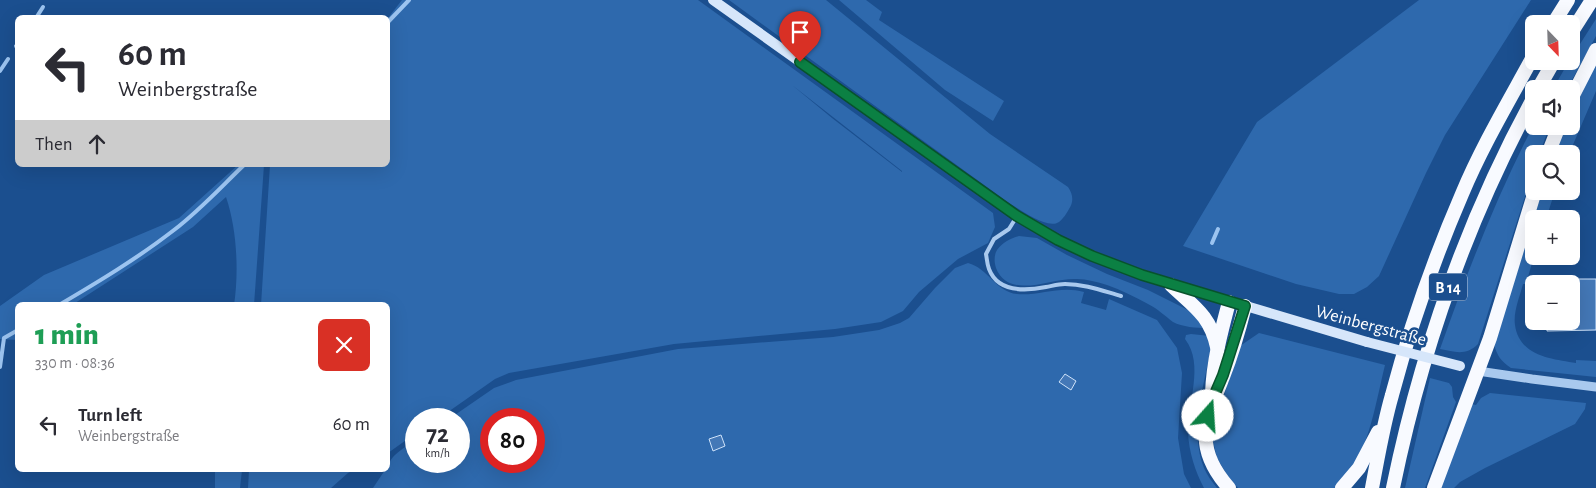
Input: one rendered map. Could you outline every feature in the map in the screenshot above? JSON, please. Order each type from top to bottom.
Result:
[{"type":"highway","points":[[1559,15],[1568,0]]},
{"type":"highway","points":[[1580,19],[1592,0]]},
{"type":"highway","points":[[1580,82],[1596,50]]},
{"type":"highway","name":"B 14","points":[[1372,488],[1387,414],[1418,310],[1463,193],[1498,121],[1526,70]]},
{"type":"highway","name":"B 14","points":[[1393,488],[1414,398],[1438,316],[1469,232],[1491,182],[1525,115]]},
{"type":"highway","points":[[1434,488],[1490,338],[1532,200]]},
{"type":"highway","points":[[1171,285],[1212,326],[1218,347]]},
{"type":"highway","points":[[1229,302],[1213,374],[1211,403],[1205,432],[1206,446],[1217,473],[1229,488]]},
{"type":"highway","points":[[1211,403],[1223,375],[1245,306]]},
{"type":"highway","points":[[1342,488],[1359,468],[1387,414]]},
{"type":"main road","name":"Weinbergstraße","points":[[713,0],[1017,216],[1058,240],[1092,256],[1171,285],[1367,342],[1478,371]]},
{"type":"street","name":"Weinbergstraße","points":[[1478,371],[1596,387]]},
{"type":"lane","points":[[1017,216],[1009,229],[994,239],[986,254],[989,269],[1000,283],[1007,287],[1026,290],[1062,284],[1077,285],[1121,296]]},
{"type":"shaded area","points":[[402,0],[698,0],[993,213],[995,227],[988,243],[958,259],[919,292],[903,311],[881,322],[835,329],[674,344],[509,373],[495,379],[454,408],[405,408],[405,441],[390,452],[390,302],[261,302],[270,167],[390,167],[390,15]],"holes":[[[792,85],[902,172],[832,118]]]},
{"type":"shaded area","points":[[729,0],[826,0],[990,134],[1068,187],[1072,195],[1071,206],[1060,221],[1054,224],[1041,221],[1020,210]]},
{"type":"shaded area","points":[[839,0],[866,0],[882,12],[879,20],[1004,101],[993,121],[945,90]]},
{"type":"shaded area","points":[[1419,0],[1531,0],[1445,135],[1379,276],[1367,287],[1354,294],[1339,294],[1296,284],[1183,246],[1257,122]]},
{"type":"shaded area","points":[[1596,19],[1596,36],[1580,65],[1580,44]]},
{"type":"shaded area","points":[[1596,60],[1596,91],[1580,128],[1580,92]]},
{"type":"shaded area","points":[[1564,70],[1577,70],[1572,80],[1558,80]]},
{"type":"shaded area","points":[[1529,135],[1546,135],[1543,145],[1525,145],[1525,196],[1478,344],[1465,352],[1440,349],[1483,235]]},
{"type":"shaded area","points":[[1560,135],[1577,135],[1573,145],[1556,145]]},
{"type":"shaded area","points":[[236,167],[264,167],[254,302],[234,302],[235,237],[226,197],[193,227],[77,302],[15,302],[15,340],[0,339],[0,306],[44,275],[179,218]]},
{"type":"shaded area","points":[[1535,200],[1552,200],[1549,210],[1533,210]]},
{"type":"shaded area","points":[[1019,236],[1037,238],[1107,274],[1148,290],[1194,313],[1207,328],[1177,324],[1155,308],[1138,299],[1112,287],[1092,281],[1067,279],[1032,285],[1011,283],[1002,278],[996,268],[995,256],[997,250],[1002,245]]},
{"type":"shaded area","points":[[1525,236],[1525,265],[1531,265],[1529,275],[1525,275],[1525,284],[1523,284],[1517,304],[1515,325],[1518,335],[1530,350],[1547,357],[1576,363],[1576,360],[1596,361],[1596,377],[1511,368],[1500,358],[1494,344]]},
{"type":"shaded area","points":[[968,263],[981,270],[1003,289],[1010,292],[1025,294],[1075,290],[1084,292],[1081,303],[1106,310],[1109,299],[1157,320],[1177,348],[1182,373],[1178,438],[1184,474],[1191,488],[373,488],[384,472],[390,472],[391,460],[405,447],[405,473],[470,473],[470,408],[465,408],[494,388],[516,380],[678,349],[833,337],[879,330],[909,318],[955,268]]},
{"type":"shaded area","points":[[1259,333],[1385,365],[1363,448],[1346,477],[1335,488],[1238,488],[1229,478],[1217,458],[1213,441],[1216,420],[1240,346]]},
{"type":"shaded area","points":[[1186,335],[1210,336],[1211,348],[1199,408],[1198,439],[1204,468],[1217,488],[1204,488],[1191,454],[1188,421],[1194,384],[1194,360],[1191,349],[1185,339]]},
{"type":"shaded area","points":[[1430,378],[1449,383],[1456,402],[1425,488],[1405,488]]},
{"type":"shaded area","points":[[1490,393],[1586,403],[1585,409],[1575,424],[1485,468],[1460,482],[1454,488],[1439,488],[1471,404],[1476,405],[1481,398]]},
{"type":"shaded area","points":[[215,472],[242,472],[240,488],[215,488]]},
{"type":"shaded area","points":[[249,472],[350,472],[331,488],[248,488]]},
{"type":"building","points":[[1580,279],[1596,279],[1596,330],[1547,331],[1580,330]]},
{"type":"building","points":[[1065,374],[1076,381],[1071,390],[1059,382]]},
{"type":"building","points":[[721,435],[725,446],[713,451],[709,439]]},
{"type":"waterway","points":[[390,20],[409,0]]},
{"type":"waterway","points":[[38,15],[43,7]]},
{"type":"waterway","points":[[0,71],[8,59]]},
{"type":"waterway","points":[[64,302],[103,279],[174,230],[242,167]]},
{"type":"waterway","points":[[1212,243],[1218,229]]},
{"type":"waterway","points":[[0,367],[4,338],[15,332]]},
{"type":"route","points":[[800,62],[970,184],[1017,216],[1058,240],[1092,256],[1142,275],[1245,306],[1208,416]]}]
